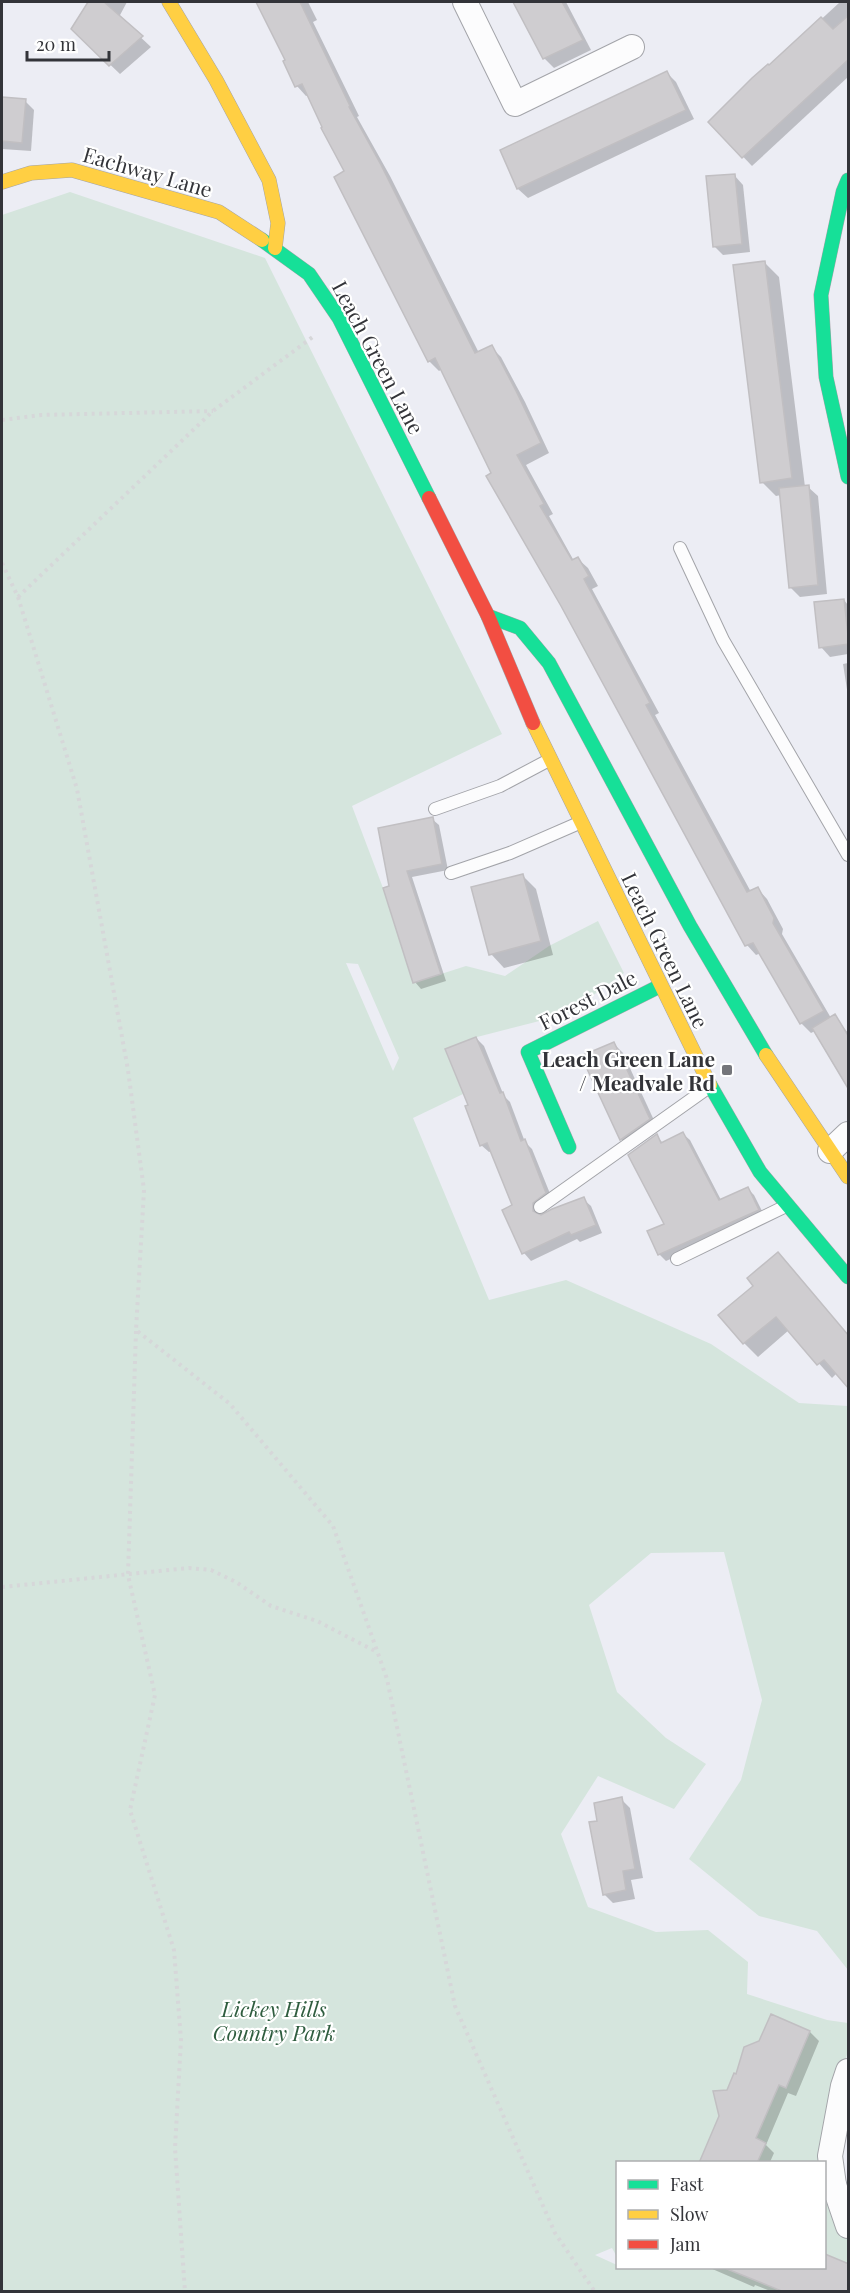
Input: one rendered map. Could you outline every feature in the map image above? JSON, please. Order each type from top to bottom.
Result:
[{"type":"street","points":[[169,2],[216,80],[269,180],[278,223],[274,248]]},
{"type":"street","points":[[465,2],[515,104],[632,47]]},
{"type":"street","name":"Eachway Lane","points":[[2,182],[31,173],[72,170],[219,212],[274,248]]},
{"type":"street","points":[[849,180],[843,192],[821,295],[826,377],[849,477]]},
{"type":"street","name":"Leach Green Lane","points":[[274,248],[309,274],[339,318],[488,616],[550,760],[710,1086],[760,1172],[849,1277]]},
{"type":"street","name":"Leach Green Lane","points":[[488,616],[520,628],[549,663],[703,947],[771,1066],[849,1176]]},
{"type":"street","name":"Forest Dale","points":[[569,1147],[528,1052],[660,986]]},
{"type":"street","points":[[830,1151],[849,1134]]},
{"type":"street","points":[[849,2071],[843,2086],[830,2156],[829,2187],[849,2226]]},
{"type":"lane","points":[[680,548],[723,640],[849,855]]},
{"type":"lane","points":[[435,808],[500,786],[550,760]]},
{"type":"lane","points":[[451,873],[510,853],[580,822]]},
{"type":"lane","points":[[540,1207],[710,1086]]},
{"type":"lane","points":[[677,1259],[788,1205]]},
{"type":"path","points":[[18,597],[213,411],[339,318]]},
{"type":"path","points":[[2,420],[41,414],[213,411]]},
{"type":"path","points":[[2,563],[18,597],[77,789],[128,1070],[144,1190],[136,1330],[128,1575],[155,1695],[130,1810],[174,1950],[181,2040],[175,2148],[185,2292]]},
{"type":"path","points":[[136,1330],[230,1404],[333,1526],[387,1679],[455,2006],[555,2233],[596,2292]]},
{"type":"path","points":[[2,1587],[189,1568],[211,1570],[236,1582],[271,1606],[317,1621],[378,1652]]},
{"type":"green space","name":"Lickey Hills Country Park","points":[[70,192],[265,258],[502,734],[352,806],[383,888],[413,983],[466,966],[505,976],[549,946],[598,921],[624,973],[567,1014],[477,1037],[445,1049],[463,1094],[413,1118],[489,1300],[566,1280],[711,1344],[799,1403],[848,1406],[848,1970],[817,1931],[759,1916],[689,1859],[741,1780],[762,1700],[724,1552],[651,1553],[589,1605],[617,1692],[666,1738],[706,1764],[674,1809],[598,1776],[561,1834],[588,1907],[656,1932],[708,1930],[748,1962],[747,1994],[827,2020],[848,2023],[848,2050],[821,2161],[616,2161],[616,2255],[612,2248],[595,2255],[616,2265],[616,2269],[826,2269],[826,2200],[848,2215],[848,2291],[2,2291],[2,215]],"holes":[[[346,963],[358,964],[399,1058],[393,1071]]]},
{"type":"building","points":[[88,2],[104,2],[143,36],[109,66],[71,29]]},
{"type":"building","points":[[256,2],[300,2],[349,107],[381,165],[475,353],[492,345],[541,443],[517,455],[544,504],[540,506],[572,560],[578,557],[589,576],[584,579],[650,703],[646,705],[747,892],[758,887],[774,918],[773,923],[824,1011],[800,1024],[753,943],[745,946],[561,606],[486,476],[491,473],[435,358],[428,362],[334,177],[344,171],[321,128],[302,84],[295,87],[283,61],[285,60]]},
{"type":"building","points":[[513,2],[562,2],[583,40],[543,59]]},
{"type":"building","points":[[849,15],[849,59],[742,158],[708,122],[752,78],[821,17],[833,29]]},
{"type":"building","points":[[667,71],[686,110],[517,189],[500,150]]},
{"type":"building","points":[[2,97],[26,99],[22,143],[2,141]]},
{"type":"building","points":[[735,174],[742,244],[713,247],[706,176]]},
{"type":"building","points":[[765,261],[792,478],[760,483],[733,265]]},
{"type":"building","points":[[809,485],[818,585],[789,588],[779,488]]},
{"type":"building","points":[[844,599],[849,644],[819,648],[814,602]]},
{"type":"building","points":[[433,817],[442,864],[407,871],[441,974],[413,983],[383,888],[389,886],[378,828]]},
{"type":"building","points":[[523,874],[541,941],[489,955],[471,887]]},
{"type":"building","points":[[835,1014],[849,1037],[849,1090],[812,1028]]},
{"type":"building","points":[[476,1037],[500,1093],[503,1092],[521,1141],[525,1139],[546,1193],[533,1203],[533,1211],[541,1215],[584,1197],[596,1225],[571,1235],[569,1232],[522,1254],[502,1210],[512,1205],[487,1143],[480,1146],[465,1106],[468,1105],[445,1049]]},
{"type":"building","points":[[614,1042],[650,1119],[620,1140],[581,1056]]},
{"type":"building","points":[[683,1132],[719,1200],[748,1187],[759,1210],[658,1255],[647,1231],[664,1224],[628,1155],[657,1134],[661,1143]]},
{"type":"building","points":[[778,1252],[849,1336],[849,1389],[824,1360],[817,1365],[776,1317],[743,1344],[718,1315],[753,1286],[747,1278]]},
{"type":"building","points":[[622,1797],[635,1869],[623,1871],[626,1890],[603,1895],[589,1822],[597,1821],[594,1803]]},
{"type":"building","points":[[771,2014],[810,2031],[786,2088],[779,2085],[756,2138],[766,2143],[758,2161],[700,2161],[719,2116],[713,2091],[727,2090],[734,2073],[736,2074],[744,2047],[759,2041]]},
{"type":"building","points":[[826,2254],[849,2264],[849,2292],[784,2292],[727,2269],[826,2269]]},
{"type":"traffic: fast","points":[[848,180],[843,192],[821,295],[826,377],[848,477]]},
{"type":"traffic: fast","points":[[262,240],[309,274],[339,318],[429,498]]},
{"type":"traffic: fast","points":[[488,616],[520,628],[549,663],[690,926],[766,1055]]},
{"type":"traffic: fast","points":[[569,1147],[528,1052],[660,986]]},
{"type":"traffic: fast","points":[[710,1085],[760,1172],[848,1277]]},
{"type":"traffic: slow","points":[[169,2],[216,80],[269,180],[278,223],[275,248]]},
{"type":"traffic: slow","points":[[2,182],[31,173],[72,170],[219,212],[262,240]]},
{"type":"traffic: slow","points":[[533,723],[710,1085]]},
{"type":"traffic: slow","points":[[766,1055],[848,1177]]},
{"type":"traffic: jam","points":[[429,498],[488,616],[533,723]]},
{"type":"place","name":"Leach Green Lane / Meadvale Rd","points":[[727,1070]]}]
